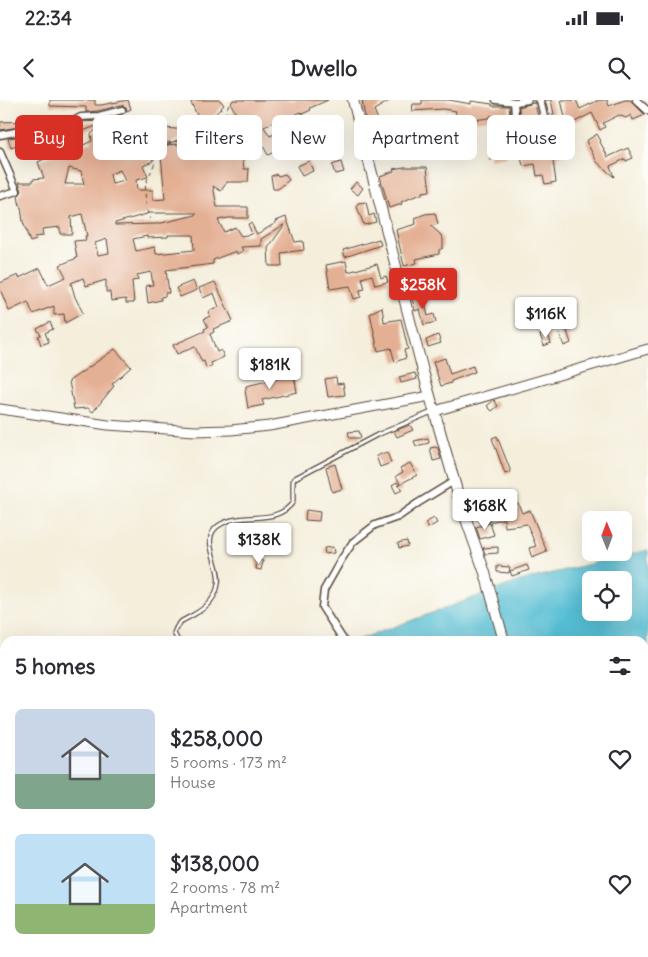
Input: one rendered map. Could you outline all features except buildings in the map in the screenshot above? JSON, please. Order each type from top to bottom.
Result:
[{"type":"main road","points":[[353,100],[430,396],[454,481],[485,573],[503,636]]},
{"type":"main road","points":[[435,411],[648,349]]},
{"type":"main road","points":[[0,409],[108,425],[195,431],[231,430],[269,426],[430,396]]},
{"type":"street","points":[[496,100],[514,102],[528,100]]},
{"type":"street","points":[[540,100],[544,115]]},
{"type":"street","points":[[636,100],[648,111]]},
{"type":"street","points":[[514,102],[515,115]]},
{"type":"street","points":[[0,135],[64,126],[82,117],[99,116],[122,110]]},
{"type":"street","points":[[0,152],[17,191],[0,196]]},
{"type":"street","points":[[341,636],[322,607],[324,590],[353,542],[375,525],[398,517],[454,481]]},
{"type":"lane","points":[[175,636],[174,634],[179,624],[204,609],[216,594],[219,577],[210,536],[217,527],[229,521],[247,517],[269,516],[284,511],[293,502],[293,481],[295,478],[377,435],[435,411]]},
{"type":"path","points":[[167,142],[209,138],[216,130],[217,122],[224,119],[230,100]]},
{"type":"path","points":[[122,110],[124,115]]},
{"type":"path","points":[[150,219],[147,210],[146,182],[152,173],[155,160]]},
{"type":"water","points":[[648,550],[648,636],[369,636],[520,581],[603,561],[632,561],[632,554]]}]
